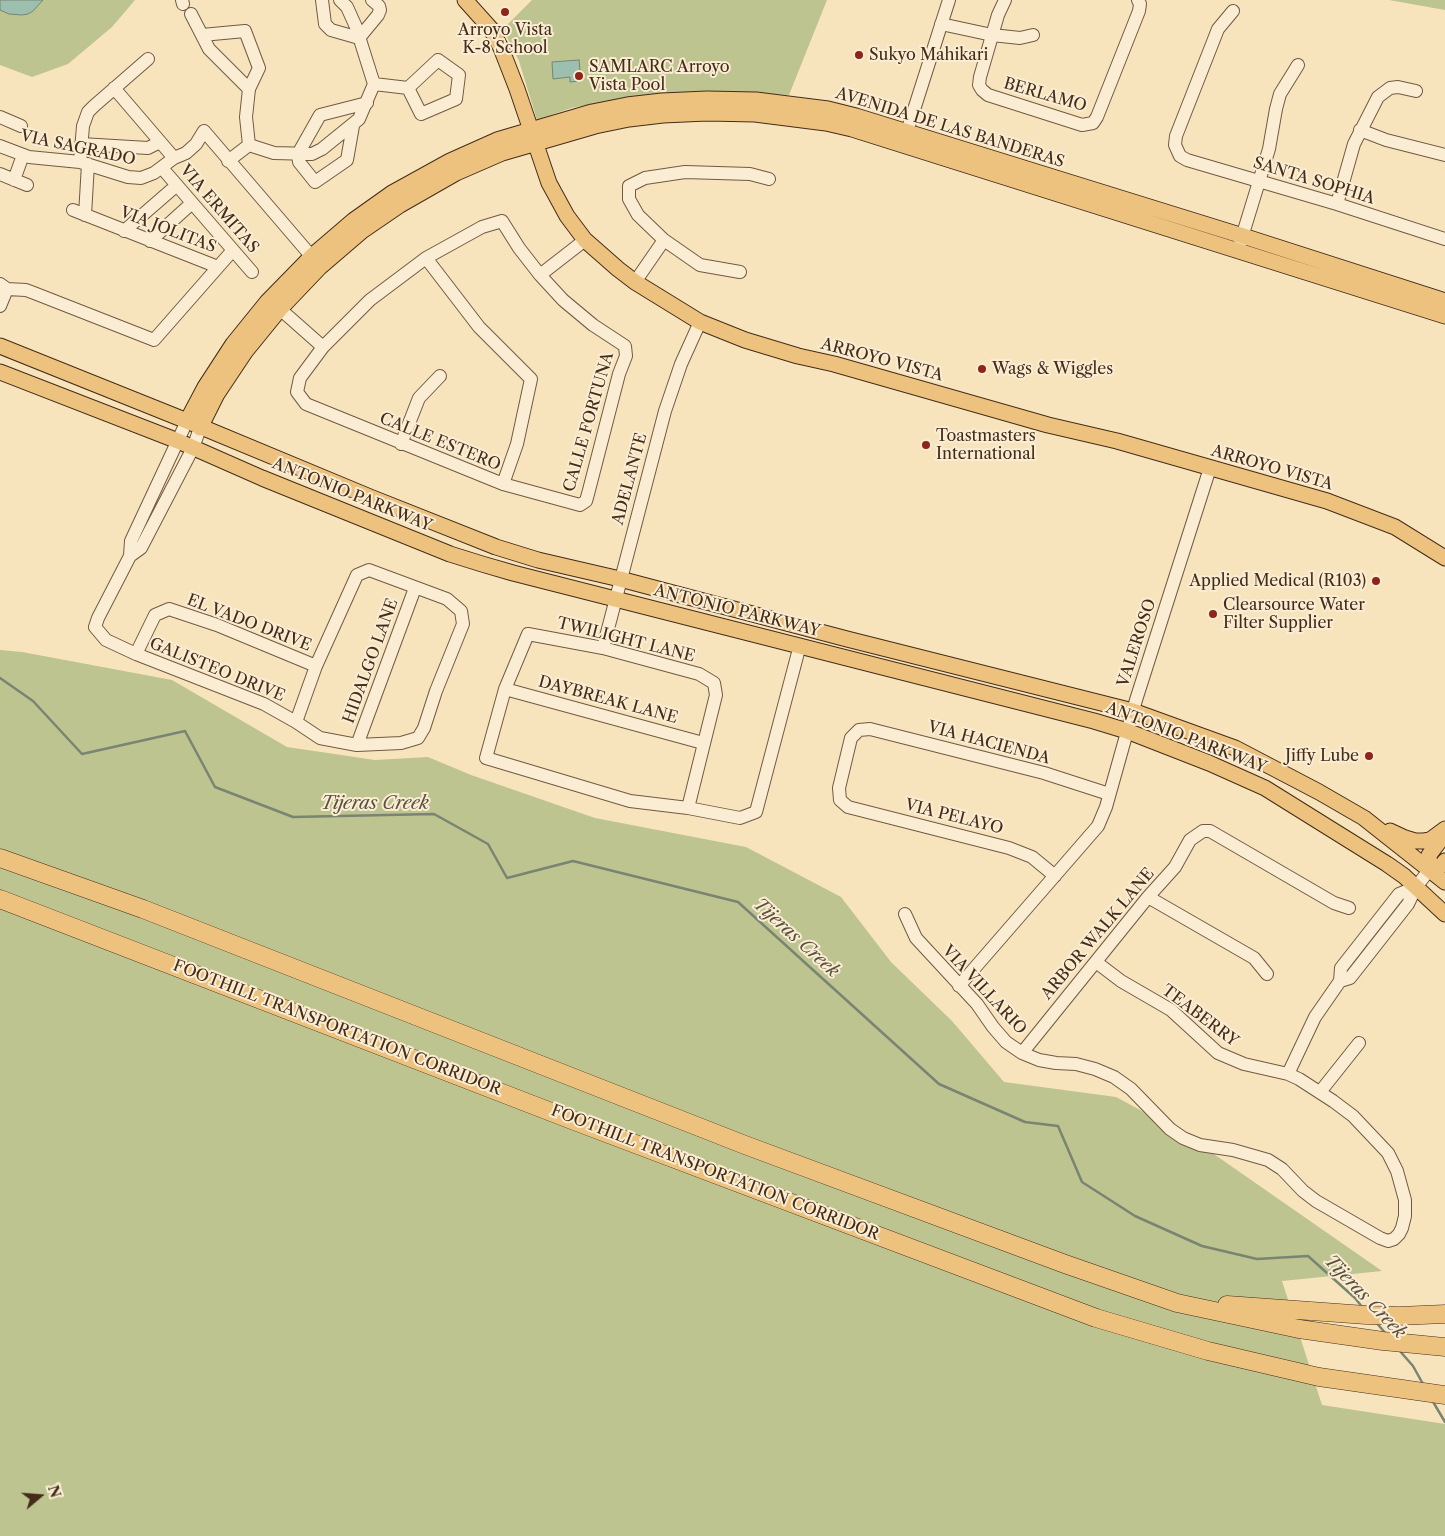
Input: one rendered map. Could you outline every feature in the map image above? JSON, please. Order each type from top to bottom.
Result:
[{"type":"highway","points":[[0,858],[143,909],[745,1145],[1065,1264],[1177,1303],[1299,1330],[1445,1347]]},
{"type":"highway","name":"FOOTHILL TRANSPORTATION CORRIDOR","points":[[0,899],[577,1122],[1096,1318],[1208,1351],[1319,1377],[1445,1395]]},
{"type":"highway","points":[[1177,1303],[1282,1308],[1366,1315],[1445,1314]]},
{"type":"highway","points":[[1319,1377],[1445,1407]]},
{"type":"main road","name":"ARROYO VISTA","points":[[465,0],[491,29],[501,48],[549,183],[568,216],[585,240],[635,282],[700,322],[745,340],[798,356],[834,364],[1048,425],[1118,441],[1327,500],[1395,527],[1445,558]]},
{"type":"main road","name":"AVENIDA DE LAS BANDERAS","points":[[194,424],[245,352],[316,262],[354,220],[392,194],[450,160],[497,140],[532,136],[592,112],[626,105],[662,101],[707,99],[756,100],[828,110],[905,137],[1240,243],[1445,302]]},
{"type":"main road","name":"AVENIDA DE LAS BANDERAS","points":[[1240,243],[1376,294],[1445,316]]},
{"type":"main road","name":"AVENIDA DE LAS BANDERAS","points":[[194,424],[205,387],[233,344],[267,302],[316,262]]},
{"type":"main road","points":[[1376,294],[1392,293],[1445,309]]},
{"type":"main road","name":"ANTONIO PARKWAY","points":[[0,346],[496,547],[538,560],[620,579],[847,639],[1133,711],[1235,748],[1364,818],[1445,882]]},
{"type":"main road","name":"ANTONIO PARKWAY","points":[[0,372],[178,441],[262,478],[450,554],[513,573],[800,645],[1127,731],[1209,763],[1265,788],[1350,839],[1387,864],[1416,887],[1445,914]]},
{"type":"main road","points":[[1364,818],[1415,841],[1430,840],[1445,829]]},
{"type":"main road","points":[[1445,834],[1429,855],[1430,869],[1442,866],[1445,862]]},
{"type":"street","points":[[322,0],[325,24],[331,30],[359,38]]},
{"type":"street","points":[[249,144],[274,153],[312,154],[322,149],[353,126],[359,119],[374,84],[347,7],[340,0]]},
{"type":"street","points":[[359,38],[380,10],[379,6],[372,0]]},
{"type":"street","points":[[905,137],[948,0]]},
{"type":"street","name":"BERLAMO","points":[[1005,0],[992,35],[980,77],[979,85],[982,90],[988,95],[1082,125],[1093,123],[1097,117],[1139,11],[1140,4],[1138,0]]},
{"type":"street","points":[[185,6],[209,49],[250,89]]},
{"type":"street","name":"SANTA SOPHIA","points":[[1233,11],[1218,29],[1176,136],[1177,150],[1180,156],[1187,160],[1337,204],[1445,239]]},
{"type":"street","points":[[941,24],[992,35],[1020,38],[1033,35]]},
{"type":"street","points":[[202,35],[246,31],[259,68],[250,89],[246,117],[249,144]]},
{"type":"street","name":"VIA JOLITAS","points":[[148,59],[88,112],[83,126],[81,144],[84,163],[79,212],[218,267],[233,250]]},
{"type":"street","points":[[374,84],[408,88],[438,60],[458,75],[456,99],[421,114],[408,88]]},
{"type":"street","points":[[1240,243],[1269,149],[1280,94],[1298,65]]},
{"type":"street","points":[[1337,204],[1354,144],[1378,97],[1383,92],[1398,87],[1416,91]]},
{"type":"street","name":"VIA ERMITAS","points":[[114,88],[174,158]]},
{"type":"street","points":[[353,126],[348,160],[315,182],[299,162],[298,154],[320,115],[367,103]]},
{"type":"street","points":[[0,117],[21,126]]},
{"type":"street","points":[[1360,130],[1386,140],[1445,155]]},
{"type":"street","name":"VIA SAGRADO","points":[[0,146],[23,155],[84,163],[128,178],[134,178],[148,176],[162,168],[174,158],[181,146],[192,137],[204,131],[228,161]]},
{"type":"street","points":[[81,144],[148,148],[160,142]]},
{"type":"street","points":[[249,144],[228,161],[316,262]]},
{"type":"street","points":[[14,180],[23,155]]},
{"type":"street","name":"VIA ERMITAS","points":[[162,168],[252,272]]},
{"type":"street","points":[[740,272],[700,265],[664,240],[638,216],[629,199],[628,186],[645,178],[685,172],[750,174],[768,179]]},
{"type":"street","points":[[0,174],[27,185]]},
{"type":"street","points":[[124,231],[177,185]]},
{"type":"street","points":[[150,241],[192,203]]},
{"type":"street","points":[[280,309],[323,347],[370,300],[426,258],[482,227],[502,221],[540,274],[585,240]]},
{"type":"street","points":[[635,282],[664,240]]},
{"type":"street","points":[[426,258],[479,327],[532,378],[516,444],[503,484]]},
{"type":"street","points":[[0,306],[3,286],[34,292],[154,340],[218,267]]},
{"type":"street","name":"CALLE FORTUNA","points":[[540,274],[563,300],[593,325],[625,346],[626,356],[615,390],[588,494],[586,501],[580,505]]},
{"type":"street","name":"ADELANTE","points":[[603,648],[665,411],[681,364],[700,322]]},
{"type":"street","name":"CALLE ESTERO","points":[[323,347],[300,378],[297,392],[306,404],[503,484],[580,505]]},
{"type":"street","points":[[401,444],[419,398],[440,376]]},
{"type":"street","name":"AVENIDA DE LAS BANDERAS","points":[[95,627],[130,556],[130,541],[178,441],[194,424]]},
{"type":"street","name":"AVENIDA DE LAS BANDERAS","points":[[130,556],[141,548],[193,448],[194,424]]},
{"type":"street","name":"VALEROSO","points":[[959,986],[1098,826],[1106,807],[1133,711],[1210,468]]},
{"type":"street","points":[[296,722],[316,666],[357,575],[369,570],[415,588]]},
{"type":"street","name":"GALISTEO DRIVE","points":[[95,627],[106,640],[136,654],[264,704],[320,738],[357,745],[401,743],[418,738],[424,728],[436,691],[464,624],[461,611],[447,599],[415,588]]},
{"type":"street","name":"HIDALGO LANE","points":[[357,745],[415,588]]},
{"type":"street","name":"EL VADO DRIVE","points":[[136,654],[155,615],[168,609],[217,625],[316,666]]},
{"type":"street","name":"TWILIGHT LANE","points":[[505,690],[528,634],[603,648],[699,674],[714,683],[716,695],[703,743]]},
{"type":"street","points":[[505,690],[486,758],[630,801],[688,808],[740,818],[756,812],[800,645]]},
{"type":"street","name":"DAYBREAK LANE","points":[[505,690],[703,743]]},
{"type":"street","name":"VIA HACIENDA","points":[[840,800],[839,788],[852,738],[860,730],[870,729],[1044,773],[1109,794]]},
{"type":"street","points":[[688,808],[703,743]]},
{"type":"street","name":"VIA PELAYO","points":[[840,800],[848,807],[1009,848],[1032,857],[1055,876]]},
{"type":"street","name":"ARBOR WALK LANE","points":[[1022,1053],[1148,897],[1175,867],[1190,840],[1203,831],[1210,831],[1334,903],[1350,908]]},
{"type":"street","points":[[1288,1074],[1315,1017],[1340,981],[1340,968],[1399,894],[1416,887],[1430,869]]},
{"type":"street","points":[[1148,897],[1254,958],[1267,974]]},
{"type":"street","name":"VIA VILLARIO","points":[[906,914],[916,938],[977,1004],[1006,1042],[1022,1053],[1039,1060],[1076,1064],[1114,1077],[1131,1089],[1170,1129],[1183,1138],[1200,1145],[1233,1150],[1268,1160],[1282,1169],[1303,1191],[1316,1201],[1380,1238],[1388,1241],[1394,1239]]},
{"type":"street","name":"TEABERRY","points":[[1096,962],[1121,981],[1171,1010],[1218,1053],[1244,1064],[1288,1074],[1320,1092],[1353,1116],[1388,1153],[1398,1171],[1405,1200],[1405,1216],[1402,1228],[1394,1239]]},
{"type":"street","points":[[1320,1092],[1358,1043]]},
{"type":"green space","points":[[0,0],[135,0],[112,27],[68,64],[32,77],[0,65]]},
{"type":"green space","points":[[532,0],[827,0],[789,95],[709,91],[665,94],[571,108],[537,120],[519,61],[503,29]]},
{"type":"green space","points":[[1389,0],[1445,0],[1445,10]]},
{"type":"green space","points":[[0,650],[22,652],[172,680],[287,747],[375,760],[428,757],[471,775],[595,818],[746,847],[841,897],[891,962],[952,1021],[1004,1082],[1116,1097],[1185,1134],[1382,1271],[1282,1281],[1322,1405],[1445,1424],[1445,1536],[0,1536]]},
{"type":"shaded area","points":[[0,0],[43,0],[33,11],[22,15],[9,14],[0,10]]},
{"type":"shaded area","points":[[579,60],[581,81],[570,82],[570,77],[553,79],[552,62]]},
{"type":"waterway","name":"Tijeras Creek","points":[[0,678],[33,701],[82,754],[185,731],[215,787],[293,817],[434,814],[488,844],[507,878],[573,861],[738,902],[939,1084],[1025,1122],[1058,1126],[1082,1182],[1135,1216],[1202,1246],[1257,1259],[1308,1256],[1355,1298],[1363,1308]]},
{"type":"waterway","name":"Tijeras Creek","points":[[1375,1321],[1386,1334]]},
{"type":"waterway","name":"Tijeras Creek","points":[[1399,1350],[1413,1366],[1423,1384]]},
{"type":"waterway","name":"Tijeras Creek","points":[[1432,1400],[1445,1422]]},
{"type":"place","name":"Arroyo Vista K-8 School","points":[[505,12]]},
{"type":"place","name":"Sukyo Mahikari","points":[[859,55]]},
{"type":"place","name":"SAMLARC Arroyo Vista Pool","points":[[579,76]]},
{"type":"place","name":"Wags & Wiggles","points":[[982,369]]},
{"type":"place","name":"Toastmasters International","points":[[926,445]]},
{"type":"place","name":"Applied Medical (R103)","points":[[1376,581]]},
{"type":"place","name":"Clearsource Water Filter Supplier","points":[[1213,614]]},
{"type":"place","name":"Jiffy Lube","points":[[1369,756]]}]
